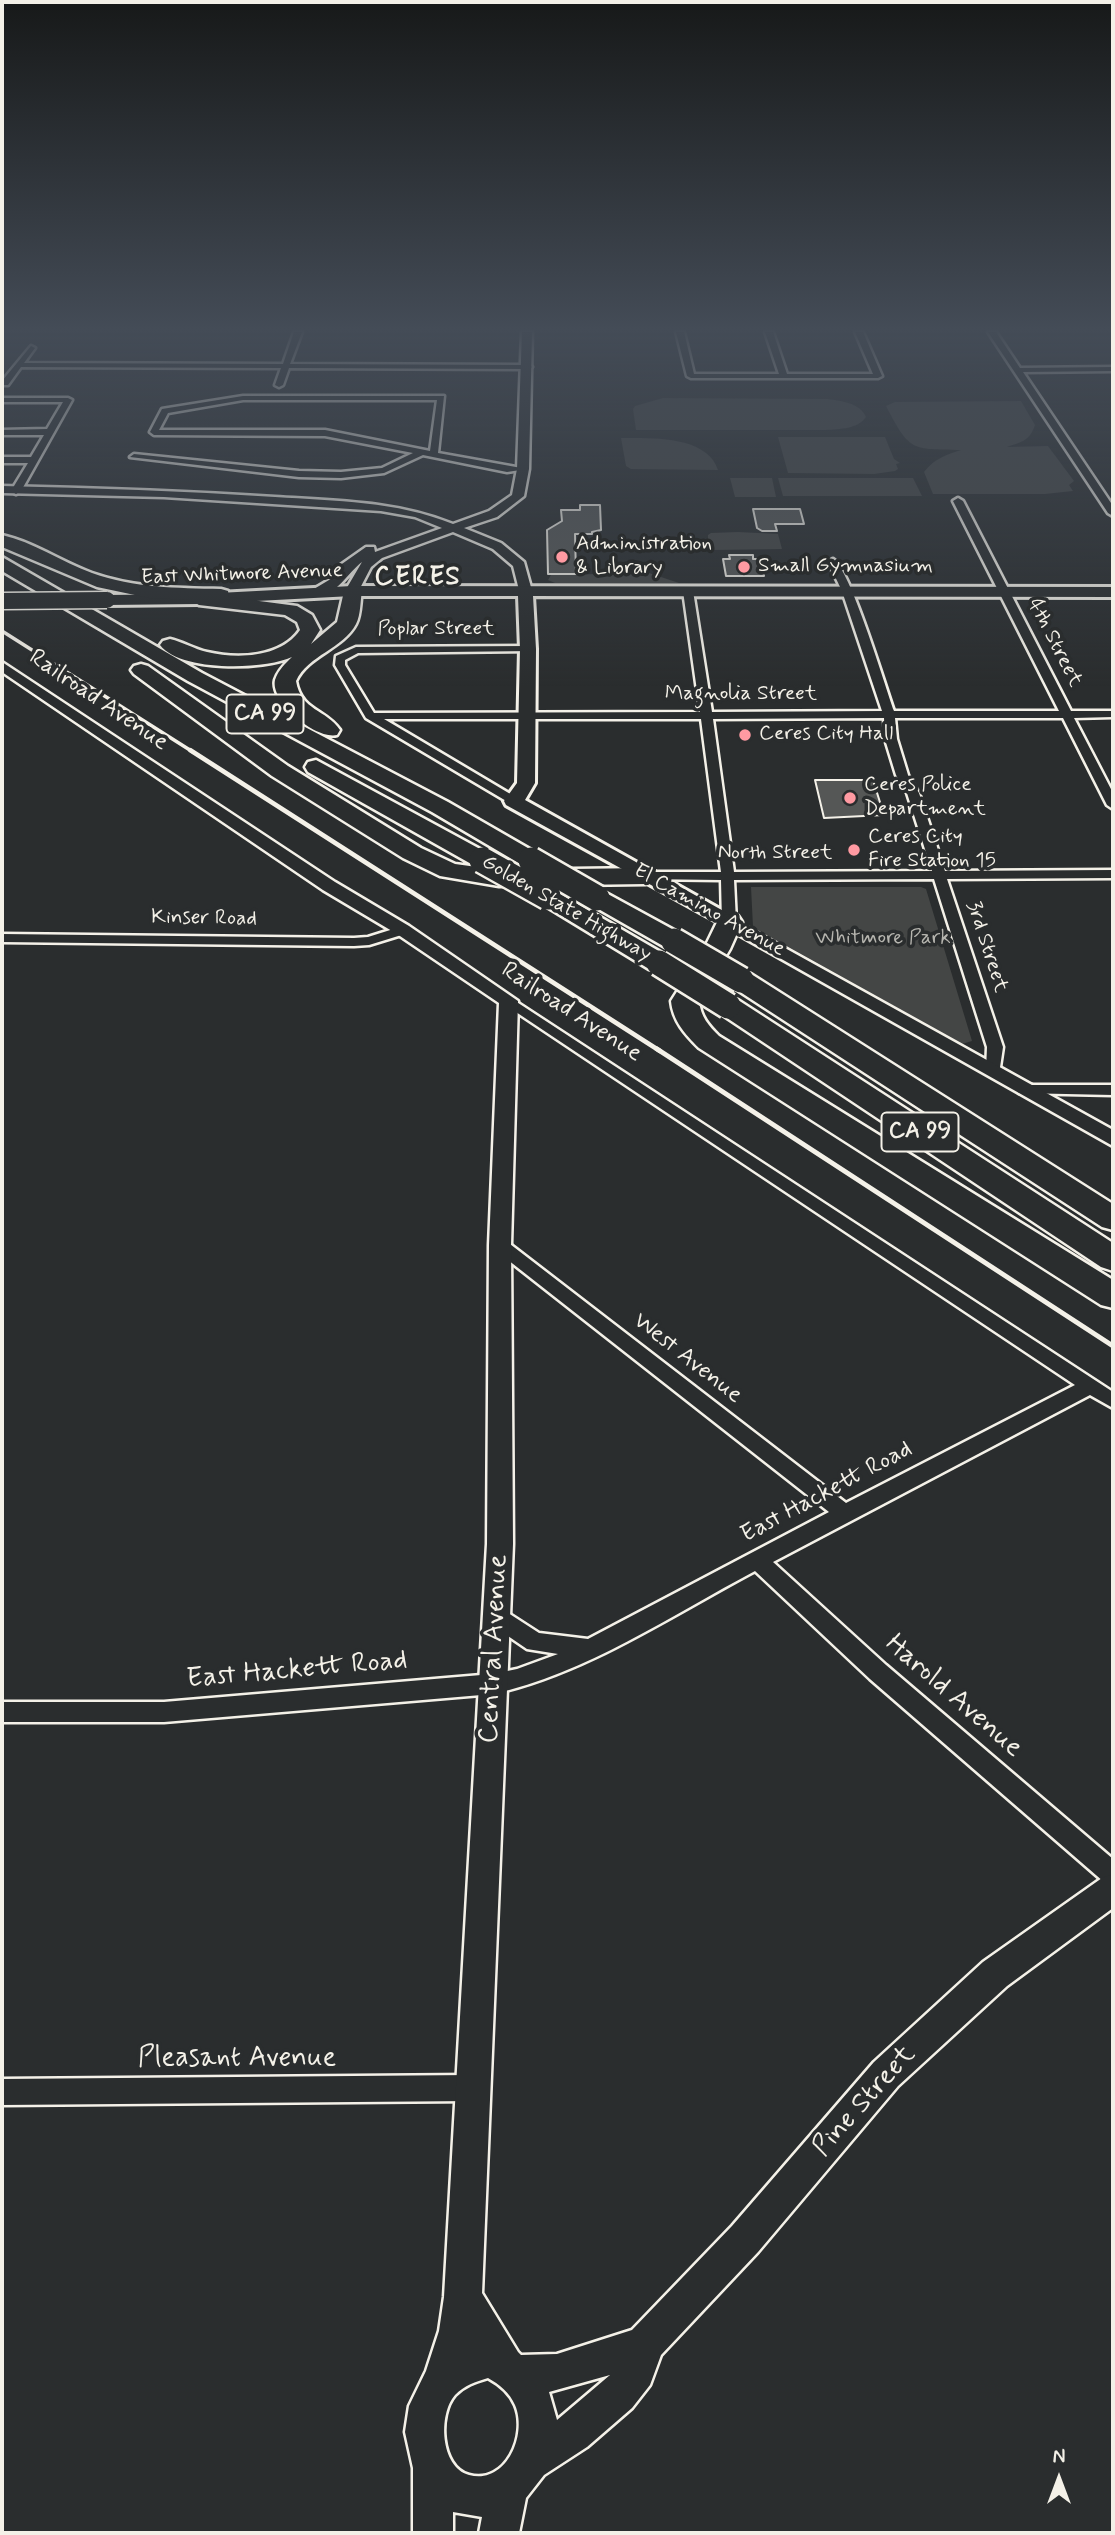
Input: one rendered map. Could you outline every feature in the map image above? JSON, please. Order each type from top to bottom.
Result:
[{"type":"highway","points":[[2,540],[79,576],[124,588],[142,592],[248,597]]},
{"type":"highway","name":"Golden State Highway","points":[[2,563],[195,677],[440,807],[531,860],[594,887],[666,952]]},
{"type":"highway","name":"Golden State Highway","points":[[2,586],[142,670],[548,897],[666,952],[975,1130],[1113,1219]]},
{"type":"highway","points":[[352,591],[347,623],[333,639],[296,663],[286,677],[285,690],[298,708],[440,807]]},
{"type":"highway","points":[[86,614],[128,627],[197,655],[221,660],[251,660],[276,655],[301,643],[310,629],[305,619],[290,610],[199,599]]},
{"type":"highway","points":[[142,670],[280,771],[436,866],[481,877],[594,887],[646,876]]},
{"type":"highway","points":[[594,887],[607,861],[616,858]]},
{"type":"highway","points":[[729,922],[717,949],[685,1001],[686,1012],[697,1031],[721,1049],[1113,1297]]},
{"type":"highway","name":"Golden State Highway","points":[[734,993],[1113,1259]]},
{"type":"highway","points":[[975,1130],[1113,1206]]},
{"type":"main road","name":"East Whitmore Avenue","points":[[2,601],[199,599],[352,591],[1113,592]]},
{"type":"main road","points":[[513,800],[522,792],[526,783],[528,649],[525,592]]},
{"type":"main road","name":"El Camino Avenue","points":[[513,800],[729,922]]},
{"type":"street","points":[[16,491],[38,450]]},
{"type":"street","points":[[413,450],[507,469],[523,469]]},
{"type":"street","points":[[352,591],[366,565],[378,555],[453,526],[493,514],[511,502],[520,492],[524,450]]},
{"type":"street","points":[[1071,450],[1113,513]]},
{"type":"street","points":[[134,457],[299,474],[351,475],[391,467],[422,452]]},
{"type":"street","points":[[2,460],[33,460]]},
{"type":"street","points":[[2,490],[181,494],[382,507],[418,514],[484,539],[514,558],[523,573],[525,592]]},
{"type":"street","name":"4th Street","points":[[958,501],[1007,592],[1113,804]]},
{"type":"street","points":[[319,592],[340,579],[344,569],[360,555],[385,542],[426,529],[453,526]]},
{"type":"street","name":"3rd Street","points":[[833,562],[847,592],[889,714],[891,739],[902,775],[913,793],[941,875],[995,1047],[994,1071]]},
{"type":"street","points":[[688,591],[728,876],[729,922]]},
{"type":"street","name":"Poplar Street","points":[[345,654],[369,649],[528,649]]},
{"type":"street","name":"El Camino Avenue","points":[[345,654],[340,658],[340,665],[370,716],[513,800]]},
{"type":"street","name":"Railroad Avenue","points":[[2,666],[329,886],[403,930],[1113,1401]]},
{"type":"street","name":"Magnolia Street","points":[[370,716],[1113,714]]},
{"type":"street","name":"North Street","points":[[646,876],[1113,874]]},
{"type":"street","name":"El Camino Avenue","points":[[729,922],[1113,1139]]},
{"type":"street","name":"Kinser Road","points":[[2,938],[354,942],[369,941],[403,930]]},
{"type":"street","name":"Central Avenue","points":[[443,2377],[458,2331],[463,2297],[472,2088],[484,1905],[500,1544],[500,1245],[509,1001]]},
{"type":"street","points":[[1025,1090],[1113,1090]]},
{"type":"street","name":"West Avenue","points":[[500,1245],[844,1513]]},
{"type":"street","name":"East Hackett Road","points":[[2,1712],[164,1712],[493,1684],[518,1679],[589,1647],[1091,1386]]},
{"type":"street","name":"Harold Avenue","points":[[757,1560],[878,1672],[1113,1874]]},
{"type":"street","points":[[496,1617],[535,1642],[589,1647]]},
{"type":"street","name":"Pine Street","points":[[519,2474],[615,2399],[636,2373],[644,2345],[745,2239],[886,2074],[995,1974],[1113,1889]]},
{"type":"street","name":"Pleasant Avenue","points":[[2,2092],[472,2088]]},
{"type":"street","points":[[463,2297],[511,2369],[528,2388],[538,2422],[499,2533]]},
{"type":"street","name":"Pine Street","points":[[511,2369],[557,2373],[644,2345]]},
{"type":"street","points":[[511,2369],[489,2359],[473,2360],[457,2366],[443,2377],[433,2392],[426,2411],[424,2430],[426,2451],[433,2469],[445,2483],[460,2493],[476,2497],[492,2496],[519,2474]]},
{"type":"street","points":[[433,2469],[433,2533]]},
{"type":"green space","points":[[623,450],[702,450],[712,459],[718,470],[631,469],[626,466]]},
{"type":"green space","points":[[782,450],[890,450],[894,459],[900,463],[896,464],[898,469],[895,471],[874,474],[788,473]]},
{"type":"green space","points":[[960,450],[1051,450],[1074,481],[1069,485],[1073,491],[1045,494],[933,494],[924,472],[946,455]]},
{"type":"green space","points":[[730,478],[772,478],[776,497],[735,497]]},
{"type":"green space","points":[[778,478],[913,478],[922,496],[783,496]]},
{"type":"green space","points":[[711,533],[778,534],[782,549],[714,550],[713,542],[708,540]]},
{"type":"green space","points":[[649,573],[679,583],[555,583],[548,580],[551,575]]},
{"type":"green space","name":"Whitmore Park","points":[[751,887],[926,889],[972,1041],[962,1044],[753,927]]},
{"type":"building","points":[[580,505],[600,505],[601,530],[592,534],[575,534],[576,574],[548,574],[547,530],[562,521],[561,510],[580,510]]},
{"type":"building","points":[[753,509],[800,509],[804,524],[775,524],[777,531],[762,531],[757,528]]},
{"type":"building","name":"Small Gymnasium","points":[[729,555],[753,555],[753,559],[761,559],[764,576],[726,576],[723,559],[730,559]]},
{"type":"building","name":"Ceres Police Department","points":[[815,780],[873,780],[884,815],[824,818]]},
{"type":"railway","points":[[2,631],[193,752]]},
{"type":"railway","points":[[190,750],[660,1051]]},
{"type":"railway","points":[[657,1049],[1113,1346]]},
{"type":"place","name":"Administration & Library","points":[[562,557]]},
{"type":"place","name":"Small Gymnasium","points":[[744,567]]},
{"type":"place","name":"Ceres City Hall","points":[[745,735]]},
{"type":"place","name":"Ceres Police Department","points":[[850,798]]},
{"type":"place","name":"Ceres City Fire Station 15","points":[[854,850]]},
{"type":"district","name":"CERES","points":[[418,579]]}]
